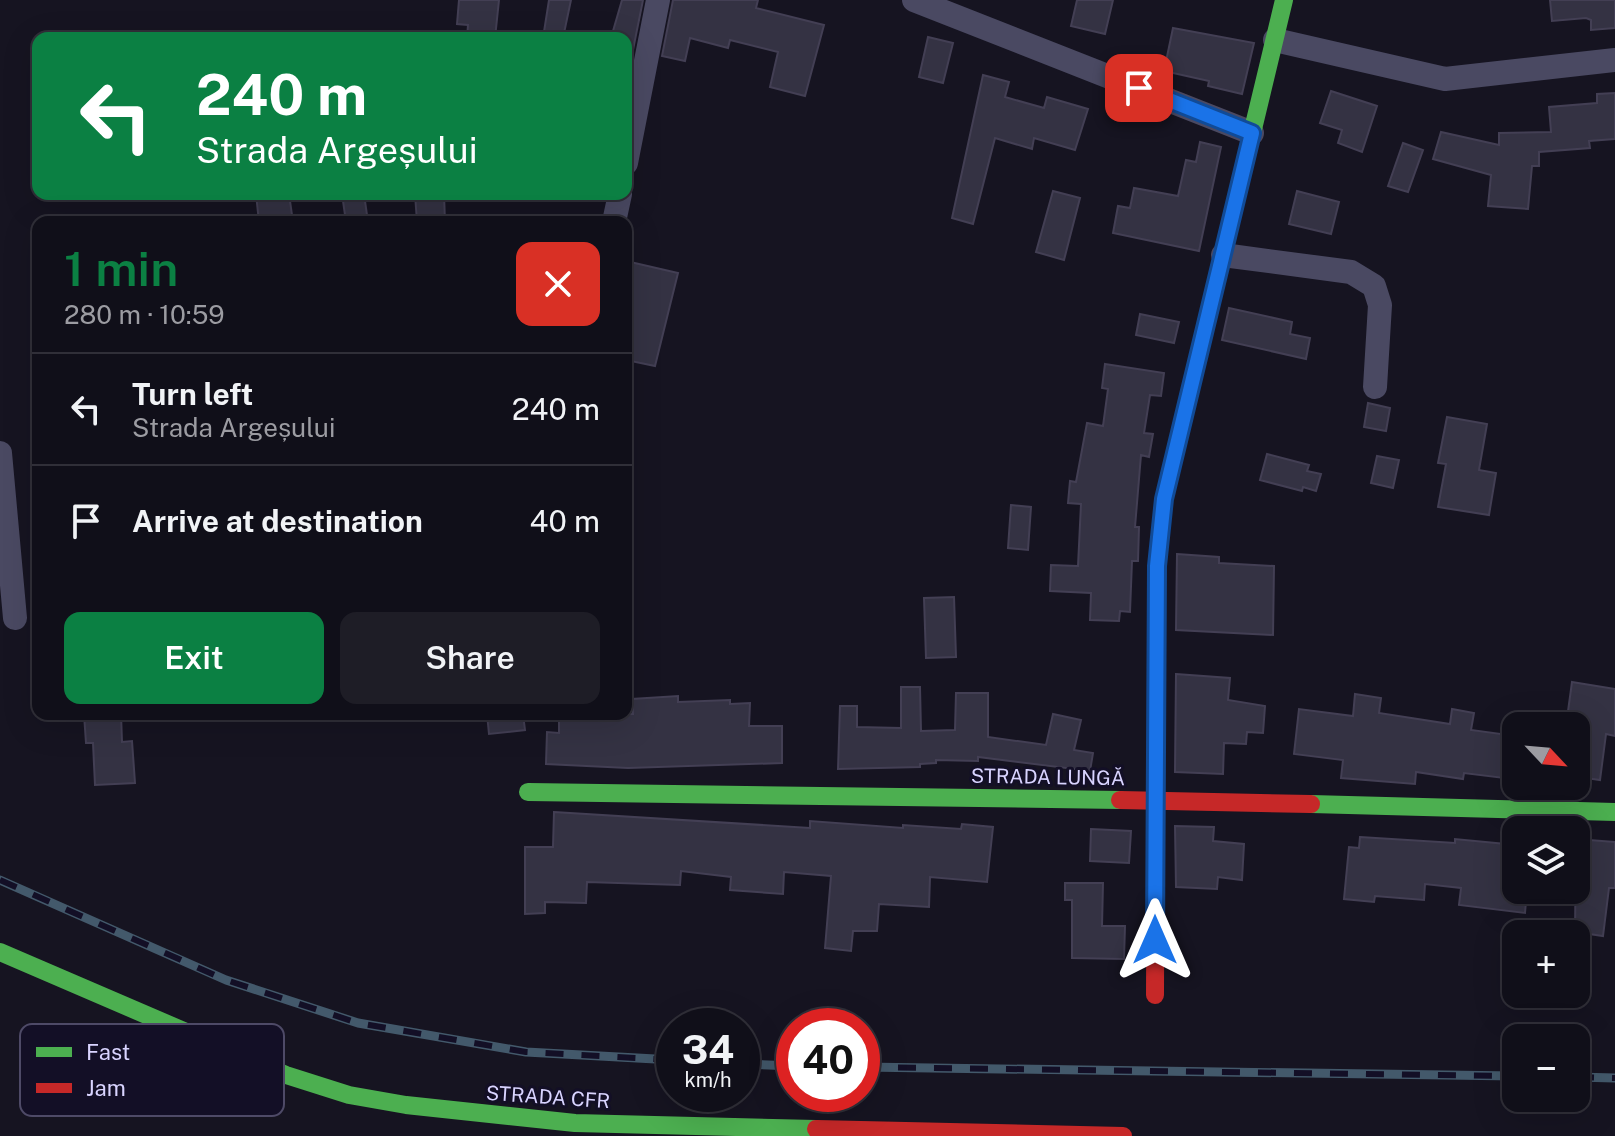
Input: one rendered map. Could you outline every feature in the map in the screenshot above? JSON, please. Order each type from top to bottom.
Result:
[{"type":"street","points":[[632,132],[658,0]]},
{"type":"street","points":[[914,0],[1252,133]]},
{"type":"street","points":[[1155,995],[1157,566],[1164,499],[1284,0]]},
{"type":"street","points":[[1275,40],[1445,79],[1615,60]]},
{"type":"street","points":[[1223,255],[1351,272],[1374,286],[1380,305],[1375,387]]},
{"type":"street","points":[[0,453],[15,618]]},
{"type":"street","name":"STRADA LUNGĂ","points":[[528,792],[1155,800],[1615,812]]},
{"type":"street","name":"STRADA CFR","points":[[0,952],[166,1024]]},
{"type":"street","name":"STRADA CFR","points":[[284,1074],[349,1095],[406,1105],[575,1123],[1123,1136]]},
{"type":"building","points":[[459,0],[499,0],[496,32],[467,32],[468,25],[457,24]]},
{"type":"building","points":[[549,0],[571,0],[564,32],[544,32]]},
{"type":"building","points":[[622,0],[643,0],[633,50],[632,32],[613,32]]},
{"type":"building","points":[[673,0],[758,0],[756,8],[824,25],[805,96],[770,87],[778,52],[730,40],[728,48],[690,38],[685,61],[662,56]]},
{"type":"building","points":[[1077,0],[1113,0],[1105,34],[1071,26]]},
{"type":"building","points":[[1550,0],[1615,0],[1615,28],[1591,30],[1591,20],[1586,18],[1552,21]]},
{"type":"building","points":[[1173,28],[1254,43],[1242,94],[1208,86],[1209,81],[1164,71]]},
{"type":"building","points":[[928,37],[953,43],[943,83],[919,77]]},
{"type":"building","points":[[983,75],[1009,82],[1005,97],[1044,108],[1047,97],[1088,109],[1075,150],[1034,138],[1032,149],[995,138],[973,224],[952,218]]},
{"type":"building","points":[[1331,91],[1377,106],[1362,152],[1338,143],[1342,130],[1320,123]]},
{"type":"building","points":[[1615,93],[1615,139],[1589,141],[1590,148],[1539,152],[1539,166],[1532,166],[1528,209],[1488,206],[1491,175],[1433,159],[1441,132],[1499,145],[1499,133],[1551,132],[1549,107],[1597,103],[1597,94]]},
{"type":"building","points":[[1200,142],[1221,147],[1199,251],[1113,233],[1118,206],[1130,208],[1134,188],[1178,196],[1186,160],[1196,162]]},
{"type":"building","points":[[1403,143],[1423,150],[1408,192],[1388,186]]},
{"type":"building","points":[[1053,191],[1080,198],[1064,260],[1036,252]]},
{"type":"building","points":[[1297,191],[1339,202],[1331,234],[1289,224]]},
{"type":"building","points":[[257,200],[290,200],[292,216],[258,216]]},
{"type":"building","points":[[343,200],[365,200],[367,216],[345,216]]},
{"type":"building","points":[[415,200],[444,200],[445,216],[417,216]]},
{"type":"building","points":[[632,262],[678,273],[655,366],[632,361]]},
{"type":"building","points":[[1229,308],[1292,322],[1290,334],[1310,338],[1306,359],[1222,340]]},
{"type":"building","points":[[1140,314],[1179,322],[1174,343],[1136,335]]},
{"type":"building","points":[[1105,364],[1164,373],[1161,396],[1150,395],[1144,433],[1153,434],[1149,457],[1141,455],[1135,527],[1139,527],[1138,561],[1132,561],[1130,612],[1120,611],[1119,621],[1090,620],[1091,593],[1050,591],[1051,565],[1078,566],[1081,504],[1068,503],[1070,481],[1076,482],[1087,423],[1103,426],[1108,389],[1102,388]]},
{"type":"building","points":[[1368,403],[1390,408],[1386,431],[1364,427]]},
{"type":"building","points":[[1447,417],[1487,424],[1479,470],[1496,473],[1489,515],[1438,507],[1446,464],[1438,463]]},
{"type":"building","points":[[1267,454],[1309,465],[1307,471],[1321,474],[1316,491],[1303,487],[1302,491],[1260,480]]},
{"type":"building","points":[[1377,456],[1399,460],[1393,488],[1371,483]]},
{"type":"building","points":[[1011,505],[1031,507],[1028,550],[1008,548]]},
{"type":"building","points":[[1177,554],[1219,557],[1219,563],[1274,566],[1273,635],[1176,630]]},
{"type":"building","points":[[954,597],[956,657],[926,658],[924,598]]},
{"type":"building","points":[[1176,674],[1230,678],[1228,700],[1265,706],[1263,733],[1247,732],[1246,744],[1224,743],[1223,774],[1175,772]]},
{"type":"building","points":[[1572,682],[1615,689],[1615,736],[1606,734],[1600,780],[1590,779],[1590,712],[1568,712]]},
{"type":"building","points":[[901,687],[920,687],[921,731],[955,730],[956,693],[988,693],[988,737],[1046,745],[1053,714],[1081,720],[1074,750],[1093,753],[1090,771],[978,757],[978,761],[936,760],[936,763],[920,764],[920,767],[838,769],[840,706],[857,706],[857,727],[901,728]]},
{"type":"building","points":[[1355,694],[1381,698],[1379,713],[1450,724],[1452,709],[1474,713],[1471,730],[1502,734],[1502,778],[1464,773],[1463,779],[1416,772],[1415,784],[1341,778],[1343,760],[1294,754],[1299,709],[1353,716]]},
{"type":"building","points":[[678,696],[678,702],[730,700],[730,704],[750,703],[749,726],[782,726],[782,763],[628,768],[546,764],[547,732],[559,733],[559,720],[632,720],[632,699]]},
{"type":"building","points":[[84,720],[121,720],[122,742],[132,741],[135,783],[95,785],[93,743],[86,743]]},
{"type":"building","points":[[488,720],[524,720],[525,730],[489,734]]},
{"type":"building","points":[[554,812],[810,828],[810,821],[903,828],[903,825],[961,829],[962,824],[993,827],[987,882],[930,877],[929,907],[879,904],[877,931],[853,931],[851,951],[825,948],[831,876],[784,872],[783,894],[730,890],[731,877],[681,871],[680,885],[587,882],[586,903],[545,902],[545,913],[525,914],[525,847],[553,847]]},
{"type":"building","points":[[1175,826],[1214,827],[1213,841],[1244,844],[1242,880],[1218,877],[1217,889],[1176,887]]},
{"type":"building","points":[[1091,829],[1131,831],[1129,863],[1090,861]]},
{"type":"building","points":[[1360,837],[1455,843],[1455,839],[1502,844],[1502,904],[1526,904],[1525,913],[1459,905],[1461,888],[1425,884],[1424,900],[1375,896],[1374,902],[1344,899],[1349,847],[1359,848]]},
{"type":"building","points":[[1590,840],[1615,842],[1615,888],[1609,888],[1603,936],[1590,934],[1590,920],[1575,920],[1575,904],[1590,904]]},
{"type":"building","points":[[1065,883],[1103,883],[1102,926],[1125,926],[1124,959],[1072,958],[1072,900],[1065,900]]},
{"type":"railway","points":[[0,880],[226,980],[358,1023],[526,1052],[656,1059]]},
{"type":"railway","points":[[760,1065],[776,1065]]},
{"type":"railway","points":[[880,1067],[1502,1076]]},
{"type":"railway","points":[[1590,1077],[1615,1078]]},
{"type":"traffic: fast","points":[[1156,738],[1157,566],[1164,499],[1284,0]]},
{"type":"traffic: fast","points":[[528,792],[1120,800]]},
{"type":"traffic: fast","points":[[1311,804],[1615,812]]},
{"type":"traffic: fast","points":[[0,952],[167,1024]]},
{"type":"traffic: fast","points":[[284,1074],[349,1095],[406,1105],[575,1123],[816,1129]]},
{"type":"traffic: jam","points":[[1155,995],[1156,738]]},
{"type":"traffic: jam","points":[[1120,800],[1311,804]]},
{"type":"traffic: jam","points":[[816,1129],[1123,1136]]},
{"type":"route","points":[[1139,88],[1252,133],[1164,499],[1157,566],[1155,940]]}]
